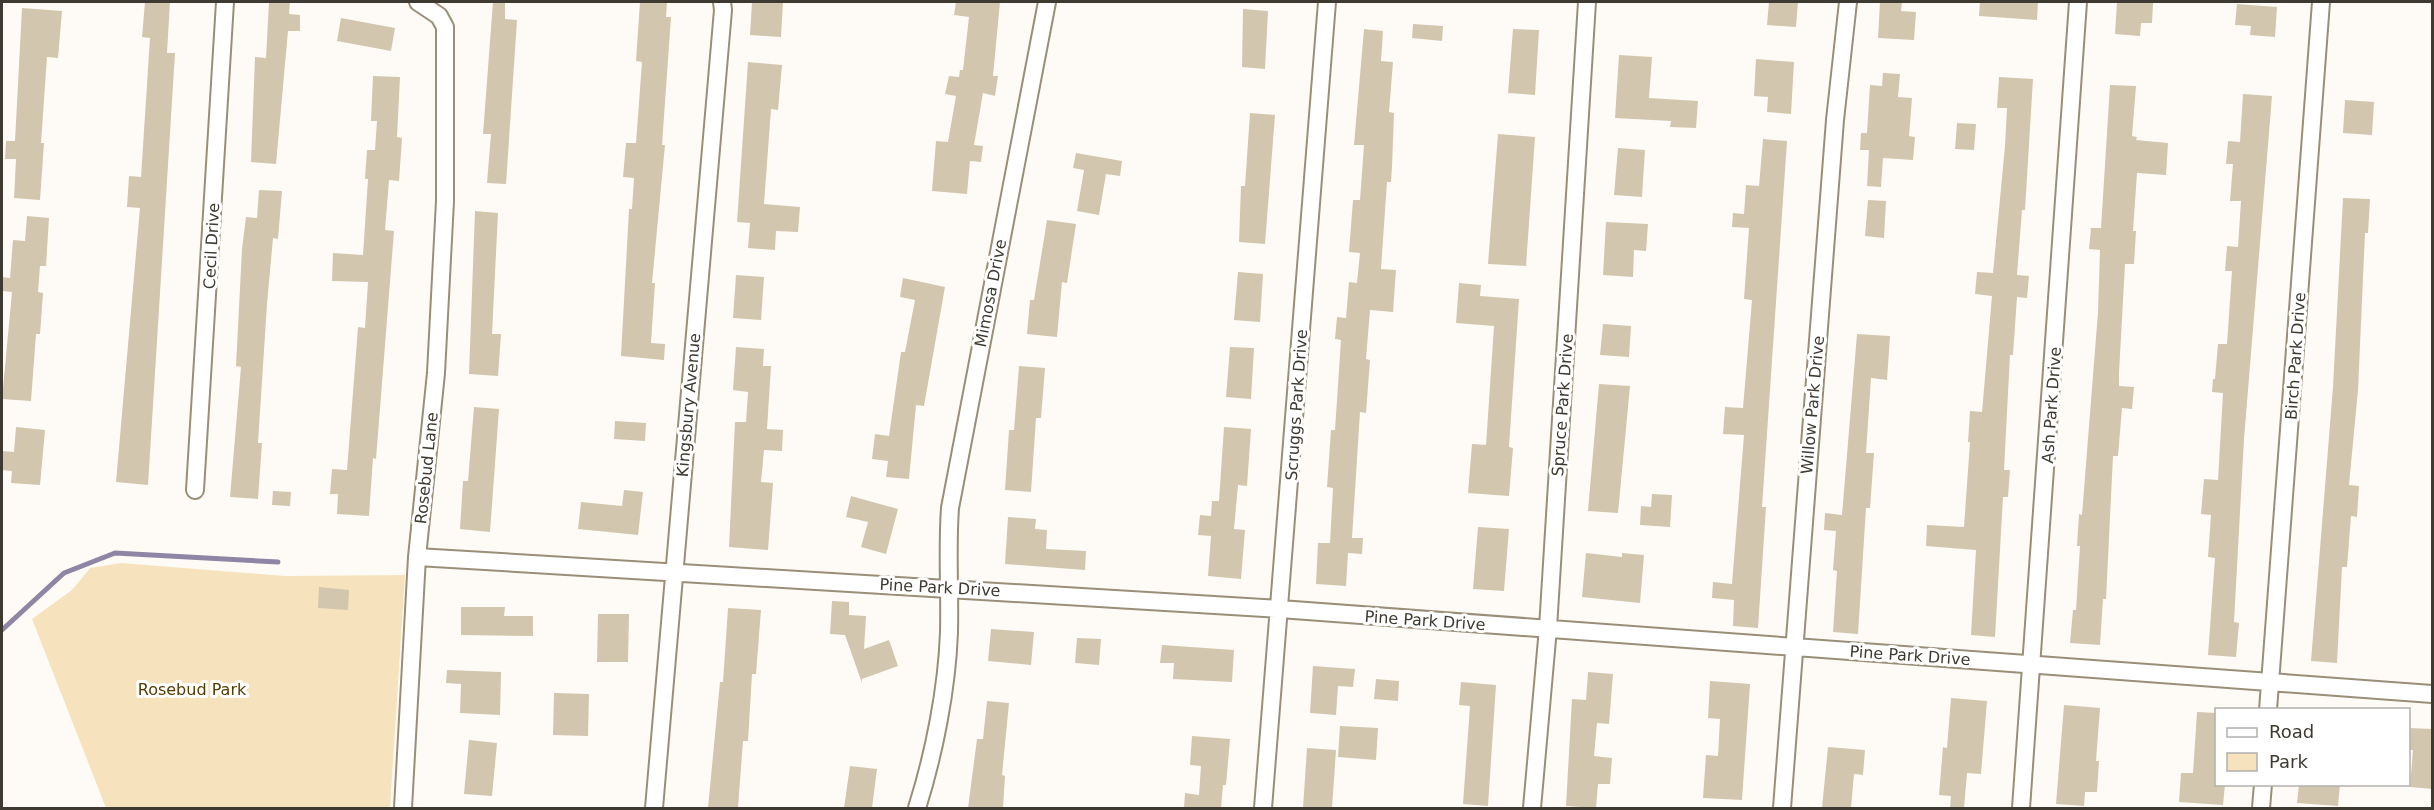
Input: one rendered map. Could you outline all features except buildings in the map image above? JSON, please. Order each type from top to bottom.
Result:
[{"type":"street","name":"Cecil Drive","points":[[195,490],[225,2]]},
{"type":"street","name":"Rosebud Lane","points":[[403,808],[417,557],[436,373],[446,127],[445,27],[439,16],[418,2]]},
{"type":"street","name":"Kingsbury Avenue","points":[[654,808],[722,2]]},
{"type":"street","name":"Mimosa Drive","points":[[917,808],[937,725],[949,633],[950,508],[959,451],[1047,2]]},
{"type":"street","name":"Scruggs Park Drive","points":[[1263,808],[1327,2]]},
{"type":"street","name":"Spruce Park Drive","points":[[1532,808],[1548,628],[1587,2]]},
{"type":"street","name":"Willow Park Drive","points":[[1782,808],[1834,131],[1848,2]]},
{"type":"street","name":"Ash Park Drive","points":[[2021,808],[2078,2]]},
{"type":"street","name":"Birch Park Drive","points":[[2268,708],[2321,2]]},
{"type":"street","name":"Pine Park Drive","points":[[417,557],[948,587],[1280,609],[2433,694]]},
{"type":"street","points":[[2261,808],[2262,786]]},
{"type":"green space","name":"Rosebud Park","points":[[121,563],[285,576],[405,575],[390,808],[106,808],[32,619],[72,590],[90,568]]},
{"type":"waterway","points":[[2,630],[64,573],[115,553],[278,562]]}]
